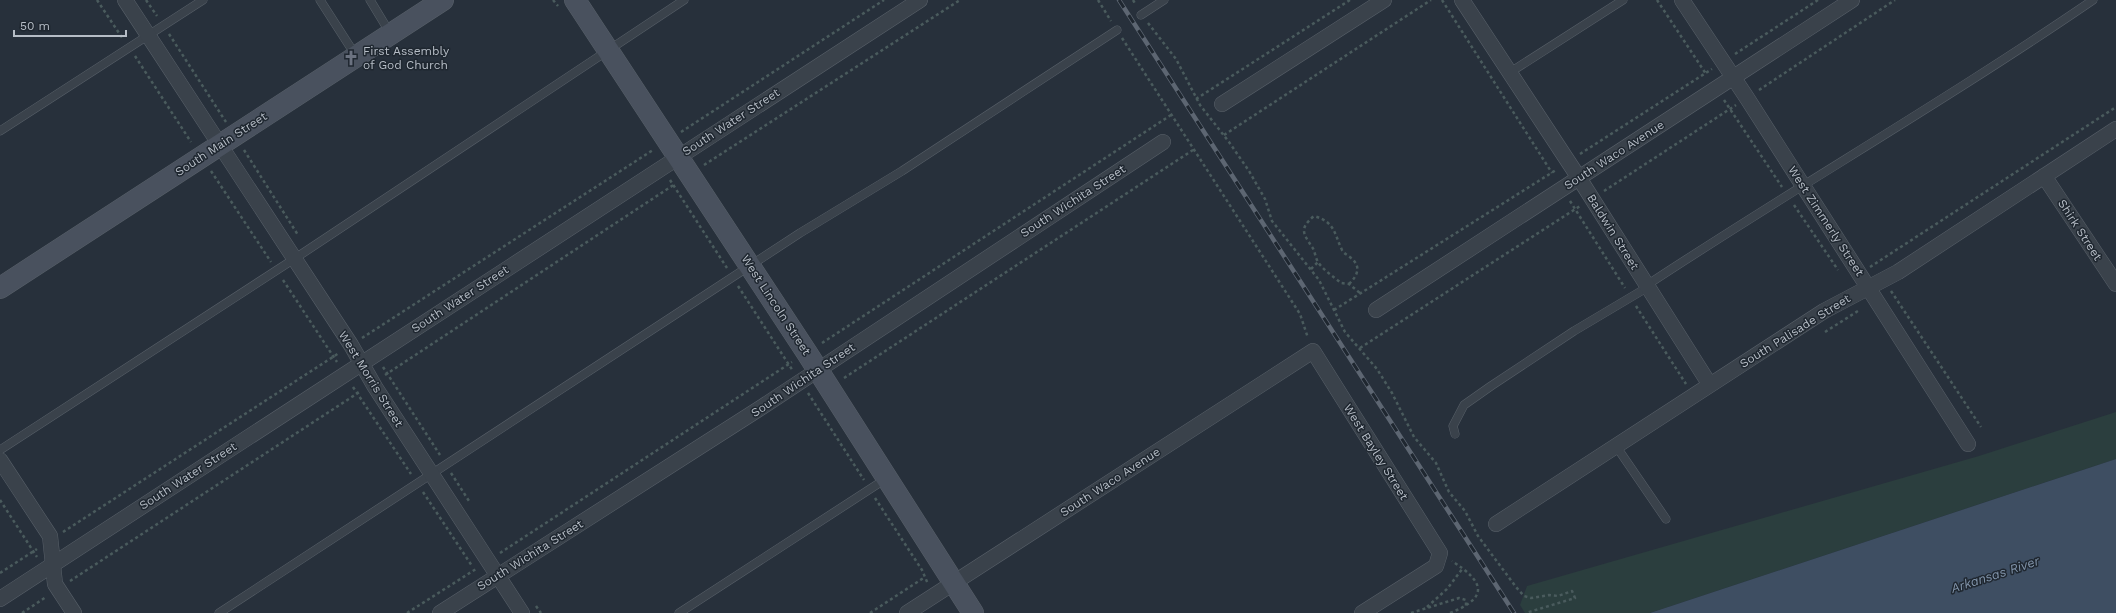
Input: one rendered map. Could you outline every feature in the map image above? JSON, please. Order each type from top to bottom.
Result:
[{"type":"street","name":"West Morris Street","points":[[125,0],[351,345],[361,363],[522,613]]},
{"type":"street","name":"South Water Street","points":[[0,599],[345,374],[665,154],[920,0]]},
{"type":"street","points":[[1222,104],[1384,0]]},
{"type":"street","name":"Baldwin Street","points":[[1462,0],[1579,178],[1710,385]]},
{"type":"street","name":"West Zimmerly Street","points":[[1682,0],[1734,77],[1968,444]]},
{"type":"street","name":"South Waco Avenue","points":[[1376,310],[1852,0]]},
{"type":"street","name":"South Main Street","points":[[0,288],[391,34],[433,3]]},
{"type":"street","name":"West Lincoln Street","points":[[568,7],[607,49],[665,154],[750,267],[830,388],[955,582],[973,613]]},
{"type":"street","name":"South Palisade Street","points":[[1496,524],[1824,311],[1898,272],[2116,129]]},
{"type":"street","name":"South Wichita Street","points":[[440,613],[800,382],[812,361],[1163,142]]},
{"type":"street","name":"Shirk Street","points":[[2044,176],[2116,284]]},
{"type":"street","name":"South Waco Avenue","points":[[907,613],[1313,351]]},
{"type":"street","name":"West Bayley Street","points":[[1313,351],[1440,553]]},
{"type":"street","points":[[0,460],[50,536],[47,568],[55,584],[74,613]]},
{"type":"street","points":[[1362,613],[1436,566],[1440,553]]},
{"type":"lane","points":[[0,131],[203,0]]},
{"type":"lane","points":[[320,0],[356,56]]},
{"type":"lane","points":[[370,0],[391,34]]},
{"type":"lane","points":[[0,450],[294,259],[607,49],[684,0]]},
{"type":"lane","points":[[1141,15],[1164,0]]},
{"type":"lane","points":[[1510,73],[1623,0]]},
{"type":"lane","points":[[1455,434],[1453,426],[1464,405],[1574,331],[1647,286],[1787,195],[1878,140],[2093,0]]},
{"type":"lane","points":[[219,613],[800,233],[902,171],[1117,30]]},
{"type":"lane","points":[[1616,446],[1666,519]]},
{"type":"lane","points":[[679,613],[887,477]]},
{"type":"path","points":[[97,0],[484,584]]},
{"type":"path","points":[[554,0],[568,7]]},
{"type":"path","points":[[0,573],[351,345],[665,154],[884,0]]},
{"type":"path","points":[[728,149],[960,0]]},
{"type":"path","points":[[1098,0],[1193,150],[1300,314],[1313,351]]},
{"type":"path","points":[[1133,0],[1141,15],[1176,59],[1196,99],[1224,135],[1265,199],[1272,220],[1312,269],[1345,332],[1377,369],[1392,393],[1414,437],[1436,462],[1449,492],[1465,511],[1478,536],[1524,596],[1531,598],[1548,595],[1558,596],[1572,592],[1575,598],[1526,613]]},
{"type":"path","points":[[1196,99],[1350,0]]},
{"type":"path","points":[[1224,135],[1431,0]]},
{"type":"path","points":[[1657,0],[1854,295]]},
{"type":"path","points":[[1360,348],[1592,199],[1895,0]]},
{"type":"path","points":[[1860,273],[2116,107]]},
{"type":"path","points":[[407,613],[789,364],[812,361],[1171,115]]},
{"type":"path","points":[[647,145],[665,154],[733,278],[925,577],[933,596]]},
{"type":"path","points":[[813,401],[853,372],[1193,150]]},
{"type":"path","points":[[1349,284],[1357,276],[1358,269],[1353,259],[1342,252],[1333,228],[1323,218],[1314,216],[1306,222],[1303,232],[1305,239],[1313,248],[1318,262],[1341,283],[1349,284],[1360,293]]},
{"type":"path","points":[[1312,269],[1318,262]]},
{"type":"path","points":[[1873,265],[1981,427]]},
{"type":"path","points":[[0,500],[47,568]]},
{"type":"path","points":[[1440,553],[1463,568],[1474,579],[1478,588],[1477,595],[1471,604],[1450,613]]},
{"type":"path","points":[[1426,609],[1447,589],[1463,568]]},
{"type":"path","points":[[870,613],[925,577]]},
{"type":"path","points":[[1411,613],[1459,598],[1466,600],[1466,606]]},
{"type":"shaded area","points":[[2116,412],[2116,459],[1650,613],[1525,613],[1520,605],[1527,586],[1979,456]]},
{"type":"water","name":"Arkansas River","points":[[2116,459],[2116,613],[1650,613]]},
{"type":"railway","points":[[1119,0],[1514,613]]},
{"type":"place","name":"First Assembly of God Church","points":[[351,58]]}]
